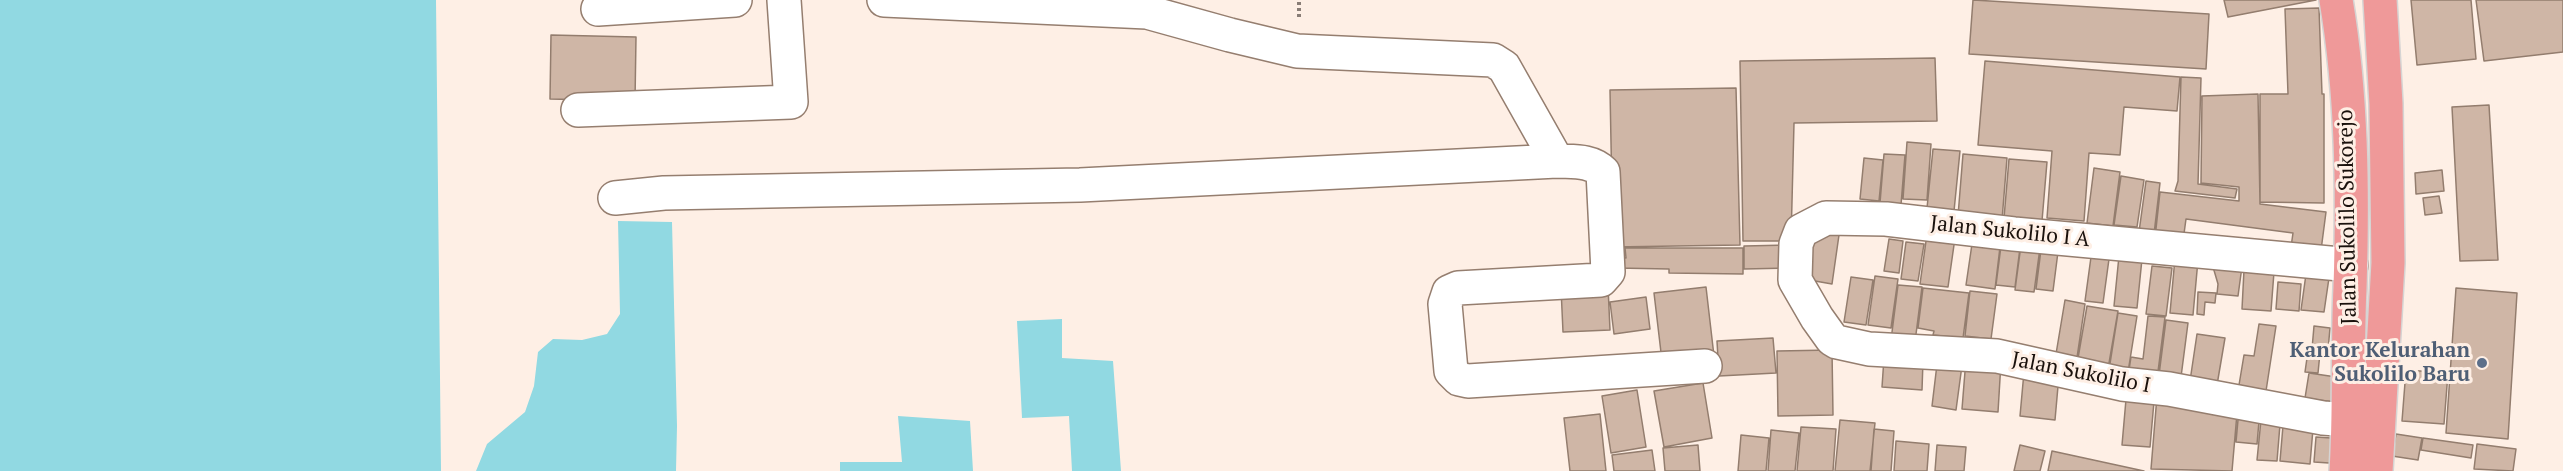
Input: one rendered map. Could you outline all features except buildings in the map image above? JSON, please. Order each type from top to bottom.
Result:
[{"type":"main road","name":"Jalan Sukolilo Sukorejo","points":[[2336,0],[2343,42],[2350,154],[2342,264],[2350,323],[2337,419],[2346,471]]},
{"type":"main road","name":"Jalan Sukolilo Sukorejo","points":[[2376,471],[2387,321],[2388,263],[2386,116],[2380,0]]},
{"type":"main road","points":[[2350,323],[2387,321]]},
{"type":"lane","points":[[598,9],[735,0]]},
{"type":"lane","points":[[578,110],[791,102],[784,0]]},
{"type":"lane","points":[[884,0],[1147,12],[1297,51],[1493,60],[1504,67],[1557,161]]},
{"type":"lane","points":[[615,198],[664,193],[1080,185],[1557,161],[1596,165],[1603,172],[1608,272],[1601,280],[1458,288],[1449,292],[1446,304],[1451,371],[1459,378],[1468,381],[1705,366]]},
{"type":"lane","name":"Jalan Sukolilo I A","points":[[1826,330],[1795,280],[1796,243],[1801,231],[1827,218],[1886,219],[2014,234],[2124,242],[2342,264]]},
{"type":"lane","name":"Jalan Sukolilo I","points":[[1826,330],[1838,342],[1869,349],[1997,356],[2122,384],[2169,389],[2337,419]]},
{"type":"water","points":[[0,0],[436,0],[441,471],[0,471]]},
{"type":"water","points":[[618,221],[672,222],[676,471],[476,471],[487,444],[525,412],[534,386],[538,352],[553,339],[582,340],[607,334],[620,314]]},
{"type":"water","points":[[1062,319],[1062,358],[1113,361],[1121,471],[1072,471],[1069,416],[1022,418],[1017,321]]},
{"type":"water","points":[[898,416],[970,421],[973,471],[840,471],[840,462],[902,462]]},
{"type":"place","name":"Kantor Kelurahan Sukolilo Baru","points":[[2482,363]]}]
